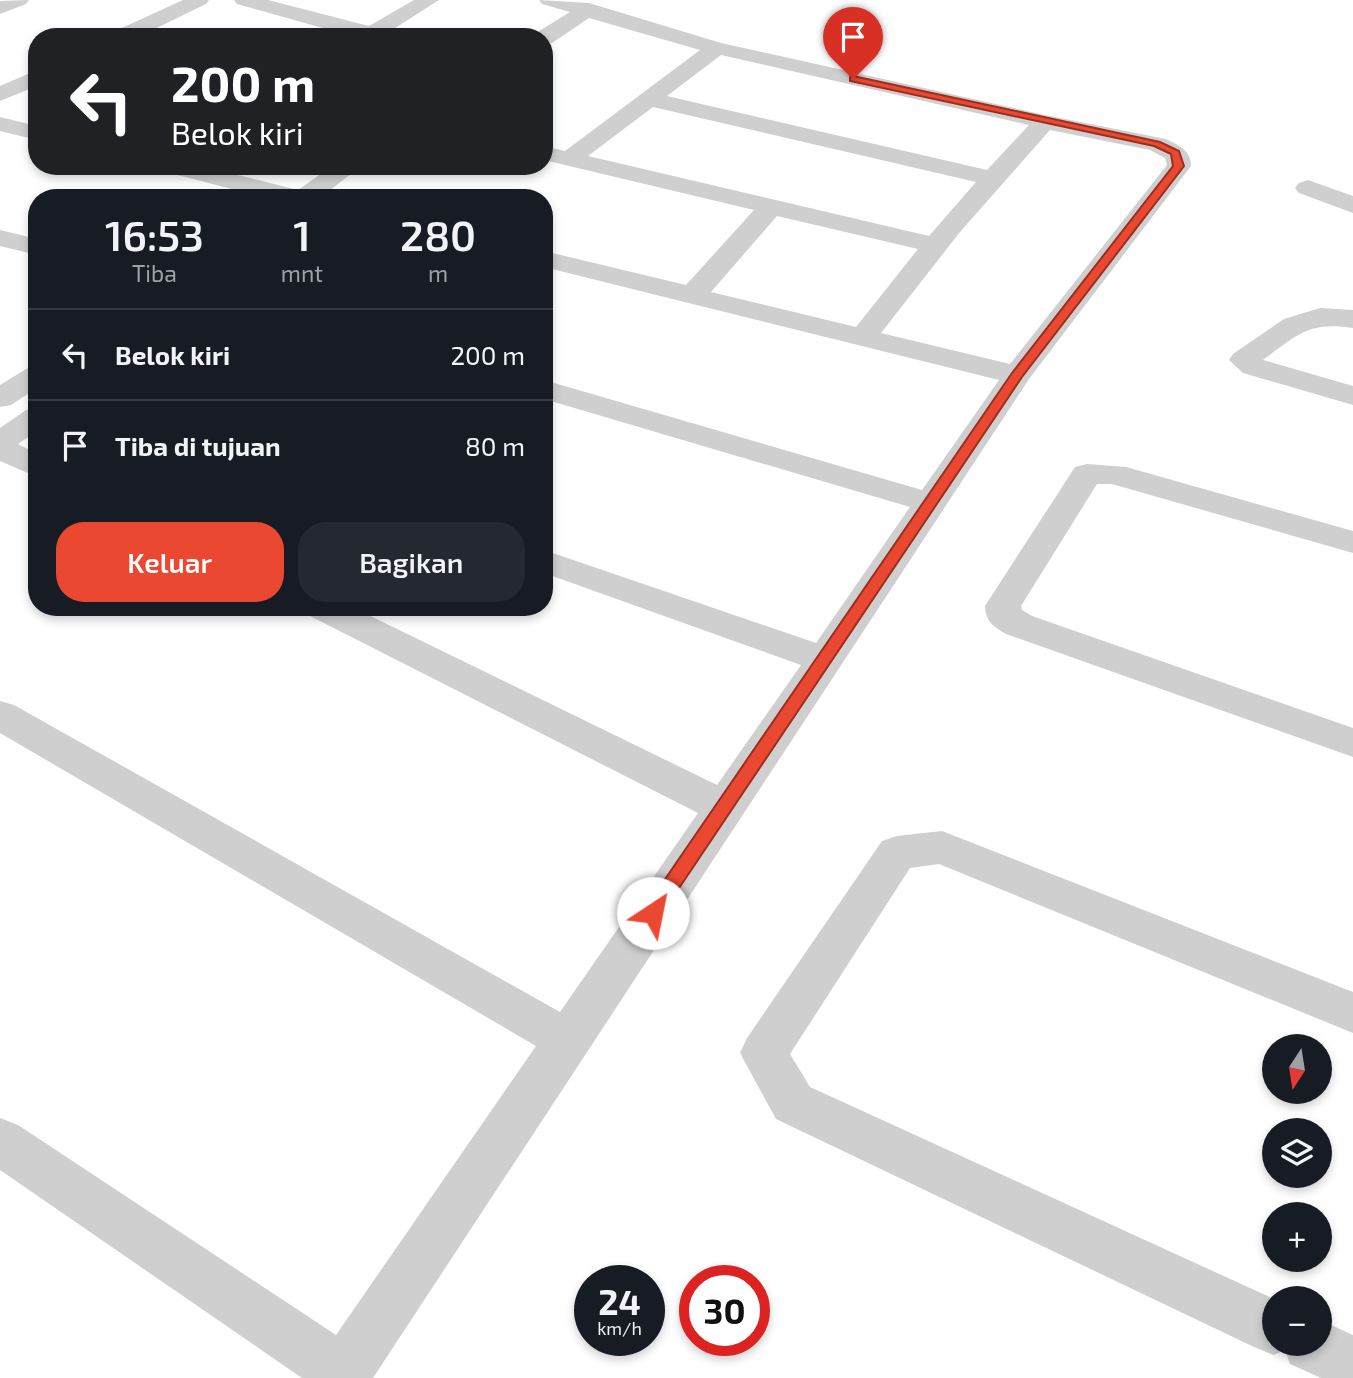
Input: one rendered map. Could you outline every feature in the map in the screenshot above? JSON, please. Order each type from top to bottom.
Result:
[{"type":"street","points":[[0,8],[19,0]]},
{"type":"street","points":[[140,28],[199,0]]},
{"type":"street","points":[[244,0],[343,28]]},
{"type":"street","points":[[380,28],[429,0]]},
{"type":"street","points":[[0,1141],[342,1375],[1017,375],[1179,166],[1175,153],[1157,144],[1045,122],[717,48],[589,9],[549,0]]},
{"type":"street","points":[[553,32],[589,9]]},
{"type":"street","points":[[556,156],[650,99],[717,48]]},
{"type":"street","points":[[0,94],[28,81]]},
{"type":"street","points":[[650,99],[990,178]]},
{"type":"street","points":[[863,337],[990,178],[1045,122]]},
{"type":"street","points":[[0,124],[28,131]]},
{"type":"street","points":[[556,156],[934,245]]},
{"type":"street","points":[[208,175],[264,189]]},
{"type":"street","points":[[314,189],[336,175]]},
{"type":"street","points":[[1308,188],[1353,205]]},
{"type":"street","points":[[694,295],[773,205]]},
{"type":"street","points":[[0,238],[28,245]]},
{"type":"street","points":[[553,260],[1017,375]]},
{"type":"street","points":[[1353,319],[1319,315],[1301,320],[1244,360],[1254,367],[1353,396]]},
{"type":"street","points":[[0,398],[28,381]]},
{"type":"street","points":[[553,392],[932,503]]},
{"type":"street","points":[[0,442],[28,423]]},
{"type":"street","points":[[0,448],[28,462]]},
{"type":"street","points":[[1353,542],[1114,474],[1087,474],[1003,606],[1004,616],[1019,625],[1353,743]]},
{"type":"street","points":[[553,564],[824,659]]},
{"type":"street","points":[[339,616],[724,807]]},
{"type":"street","points":[[0,715],[568,1040]]},
{"type":"street","points":[[1262,1321],[793,1103],[764,1053],[897,853],[942,847],[1353,1013]]},
{"type":"street","points":[[1332,1354],[1353,1364]]},
{"type":"route","points":[[653,913],[1017,375],[1179,166],[1175,153],[1157,144],[853,79]]}]
